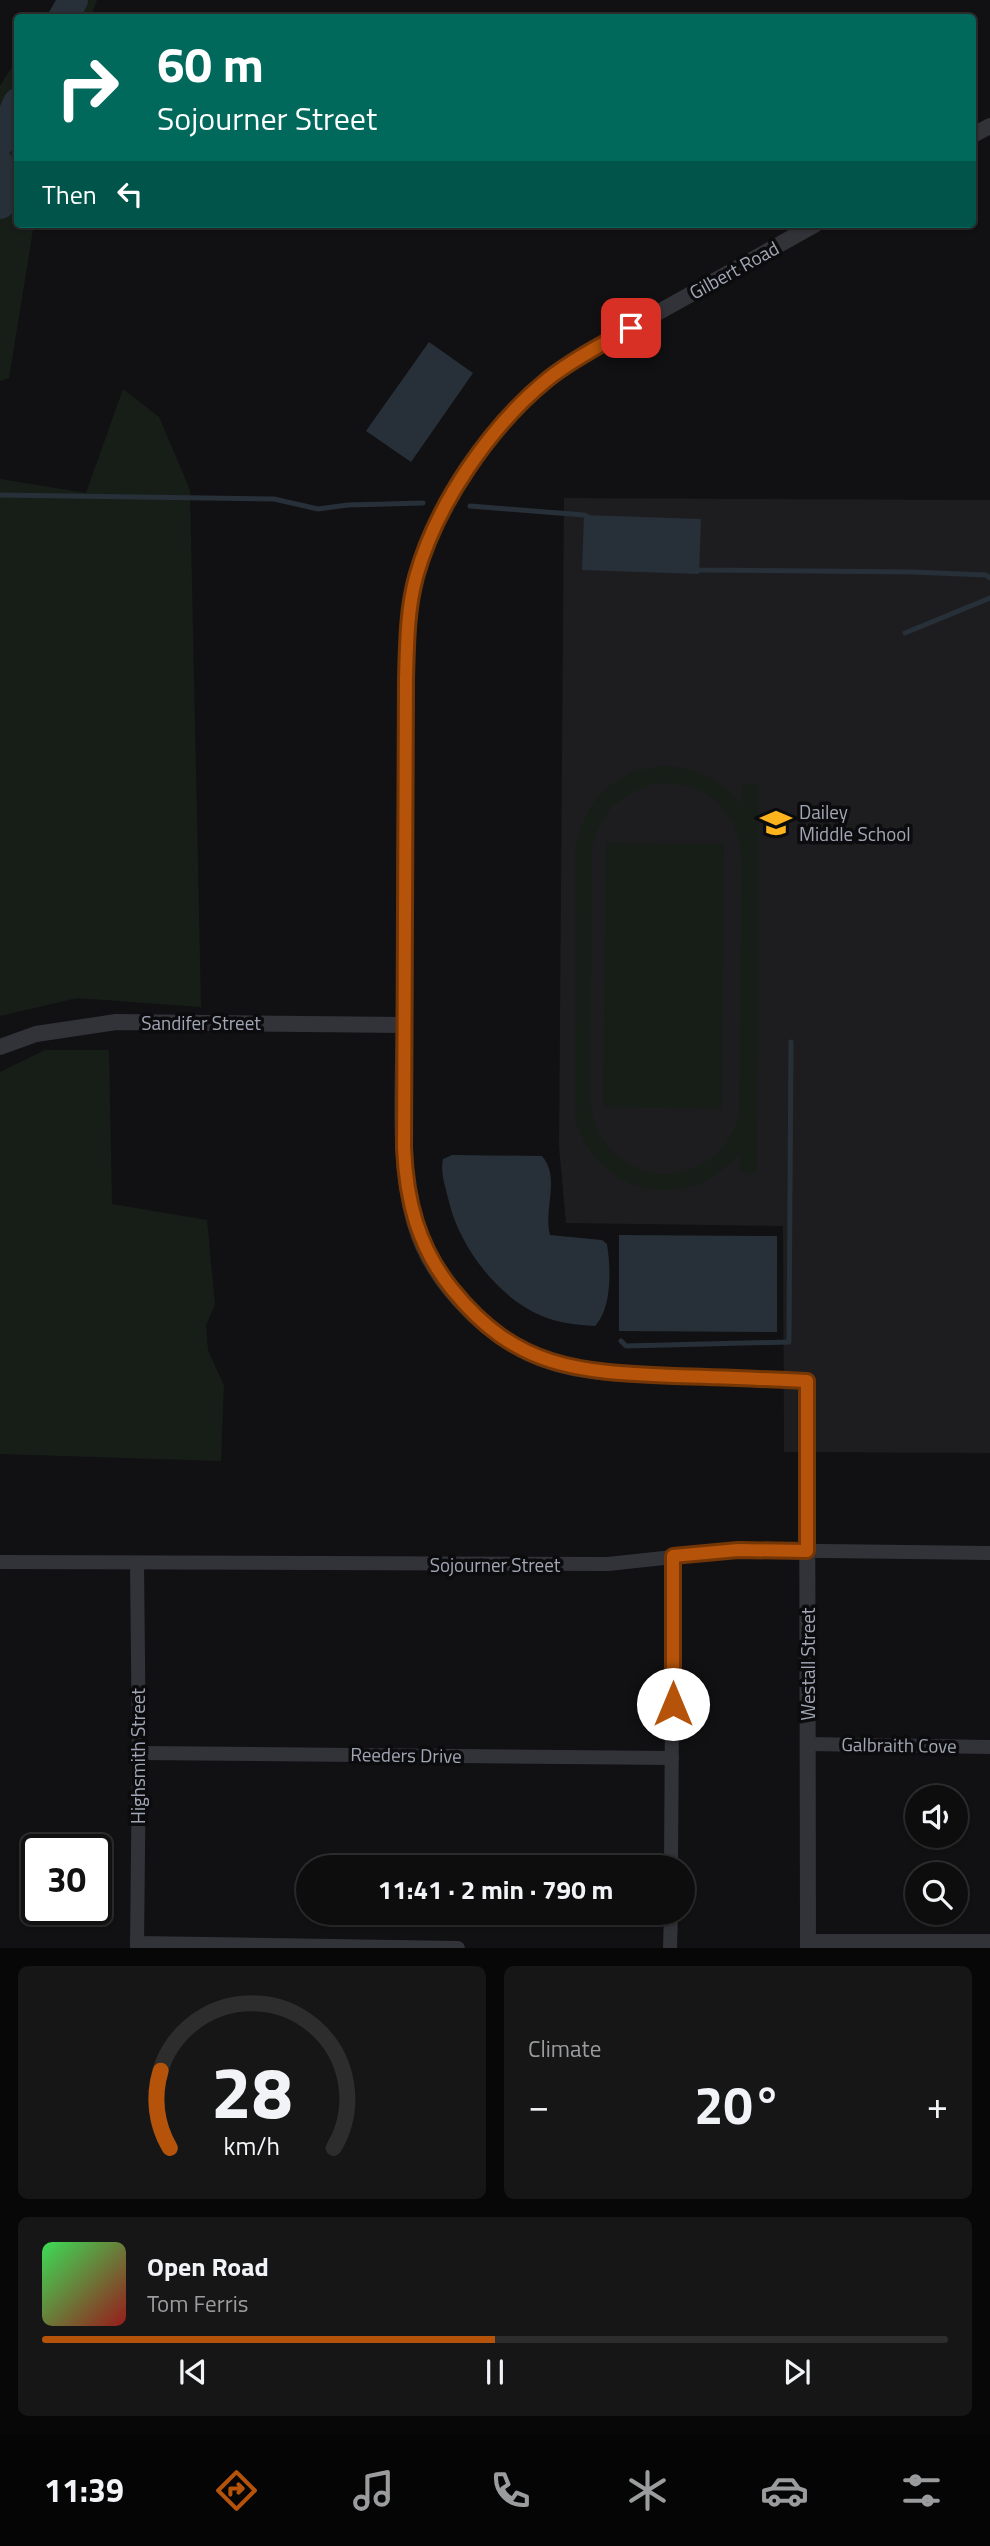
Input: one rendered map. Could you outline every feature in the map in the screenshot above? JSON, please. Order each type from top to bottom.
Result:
[{"type":"street","name":"Gilbert Road","points":[[807,1381],[588,1371],[546,1361],[526,1352],[504,1340],[482,1322],[441,1276],[415,1226],[405,1174],[404,1025],[408,623],[416,578],[434,528],[472,460],[502,423],[548,379],[584,355],[809,228]]},
{"type":"street","name":"Sandifer Street","points":[[0,1047],[36,1034],[116,1022],[404,1025]]},
{"type":"street","name":"Westall Street","points":[[807,1381],[808,1945]]},
{"type":"street","name":"Sojourner Street","points":[[0,1562],[608,1564],[738,1550],[990,1553]]},
{"type":"street","points":[[671,1855],[673,1556]]},
{"type":"street","name":"Highsmith Street","points":[[137,1564],[137,1945]]},
{"type":"street","name":"Galbraith Cove","points":[[808,1744],[990,1747]]},
{"type":"street","name":"Reeders Drive","points":[[139,1753],[672,1758]]},
{"type":"street","points":[[670,1948],[671,1925]]},
{"type":"street","points":[[808,1945],[990,1941]]},
{"type":"street","points":[[137,1945],[458,1948]]},
{"type":"shaded area","points":[[57,0],[97,0],[92,14],[47,14]]},
{"type":"shaded area","points":[[14,64],[14,228],[33,228],[9,378],[0,381],[0,86]]},
{"type":"shaded area","points":[[429,342],[473,373],[411,462],[366,431]]},
{"type":"shaded area","points":[[123,389],[159,417],[190,490],[201,1007],[77,998],[0,1016],[0,479],[86,493]]},
{"type":"shaded area","name":"Dailey Middle School","points":[[564,498],[990,500],[990,1453],[784,1452],[783,1226],[566,1223],[559,1147]]},
{"type":"shaded area","points":[[584,515],[701,519],[699,574],[582,570]]},
{"type":"shaded area","points":[[668,766],[700,773],[726,789],[741,804],[743,784],[759,785],[757,1173],[740,1172],[739,1153],[718,1173],[695,1185],[671,1190],[646,1188],[623,1180],[602,1165],[586,1144],[575,1118],[575,852],[585,817],[604,791],[632,773]],"holes":[[[654,784],[672,784],[703,792],[715,801],[725,812],[739,840],[742,858],[739,1114],[726,1142],[707,1161],[684,1172],[659,1173],[635,1167],[613,1152],[598,1130],[590,1100],[592,846],[607,814],[622,799]]]},
{"type":"shaded area","points":[[606,843],[724,844],[722,1109],[603,1107]]},
{"type":"shaded area","points":[[45,1050],[109,1050],[112,1204],[207,1220],[215,1305],[206,1325],[208,1350],[224,1386],[221,1461],[0,1454],[0,1072]]},
{"type":"shaded area","points":[[452,1155],[542,1156],[550,1174],[550,1235],[602,1240],[607,1244],[607,1299],[601,1318],[595,1326],[555,1320],[526,1308],[510,1297],[483,1269],[462,1236],[449,1202],[442,1165],[443,1159]]},
{"type":"shaded area","points":[[619,1235],[777,1236],[777,1332],[619,1331]]},
{"type":"waterway","points":[[65,14],[73,0]]},
{"type":"waterway","points":[[0,141],[14,111]]},
{"type":"waterway","points":[[0,165],[6,185],[0,204]]},
{"type":"waterway","points":[[0,495],[274,499],[318,509],[348,505],[423,503]]},
{"type":"waterway","points":[[470,506],[584,515],[590,518]]},
{"type":"waterway","points":[[694,568],[913,572],[986,575],[990,578]]},
{"type":"waterway","points":[[905,633],[990,598]]},
{"type":"waterway","points":[[621,1341],[626,1346],[789,1342],[791,1042]]},
{"type":"place","name":"Dailey Middle School","points":[[776,823]]},
{"type":"route","points":[[631,328],[548,379],[502,423],[472,460],[434,528],[416,578],[408,623],[406,679],[404,1147],[405,1174],[415,1226],[425,1248],[441,1276],[461,1301],[504,1340],[546,1361],[588,1371],[807,1381],[807,1551],[738,1550],[673,1556],[673,1704]]}]
